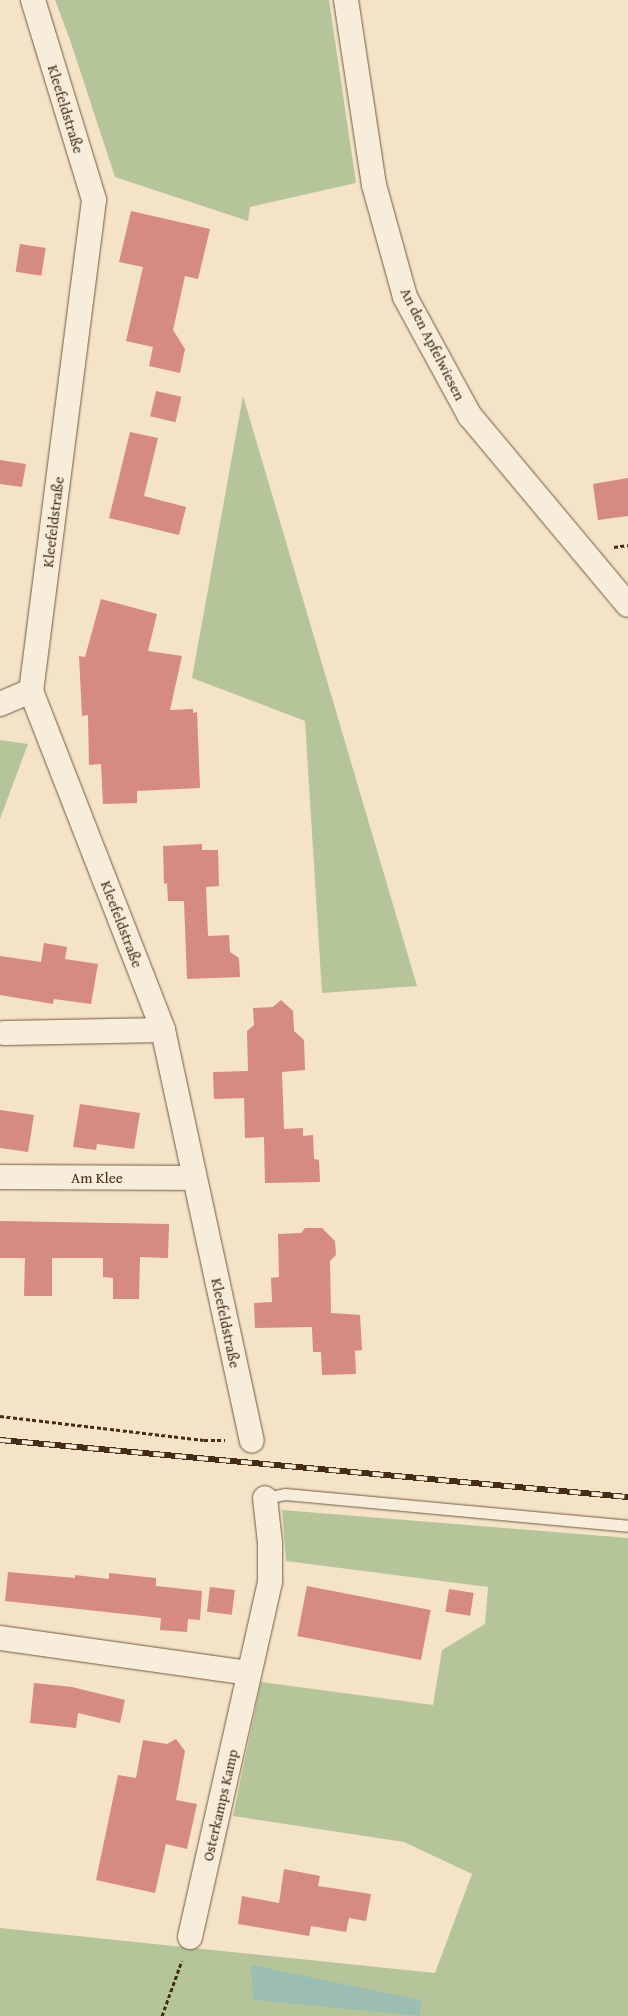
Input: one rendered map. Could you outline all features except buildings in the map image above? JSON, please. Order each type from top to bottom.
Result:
[{"type":"street","name":"Kleefeldstraße","points":[[33,0],[94,200],[31,691],[163,1030],[252,1440]]},
{"type":"street","name":"An den Apfelwiesen","points":[[346,0],[374,185],[405,297],[470,416],[628,605]]},
{"type":"street","points":[[0,704],[31,691]]},
{"type":"street","points":[[4,1033],[163,1030]]},
{"type":"street","name":"Am Klee","points":[[0,1177],[194,1178]]},
{"type":"street","name":"Osterkamps Kamp","points":[[190,1938],[270,1581],[270,1543],[264,1498]]},
{"type":"street","points":[[0,1638],[249,1673]]},
{"type":"lane","points":[[264,1498],[285,1494],[628,1526]]},
{"type":"path","points":[[0,1416],[204,1440],[252,1440]]},
{"type":"path","points":[[162,2016],[190,1938]]},
{"type":"green space","points":[[55,0],[329,0],[356,183],[250,207],[248,221],[115,177]]},
{"type":"green space","points":[[243,396],[417,986],[322,993],[305,721],[192,678]]},
{"type":"green space","points":[[0,740],[28,744],[0,819]]},
{"type":"green space","points":[[282,1510],[628,1538],[628,2016],[0,2016],[0,1928],[435,1973],[472,1874],[404,1842],[233,1816],[261,1682],[433,1705],[442,1650],[485,1624],[488,1587],[286,1561]]},
{"type":"water","points":[[251,1965],[421,2000],[420,2016],[253,2000]]},
{"type":"railway","points":[[0,1440],[628,1497]]}]
